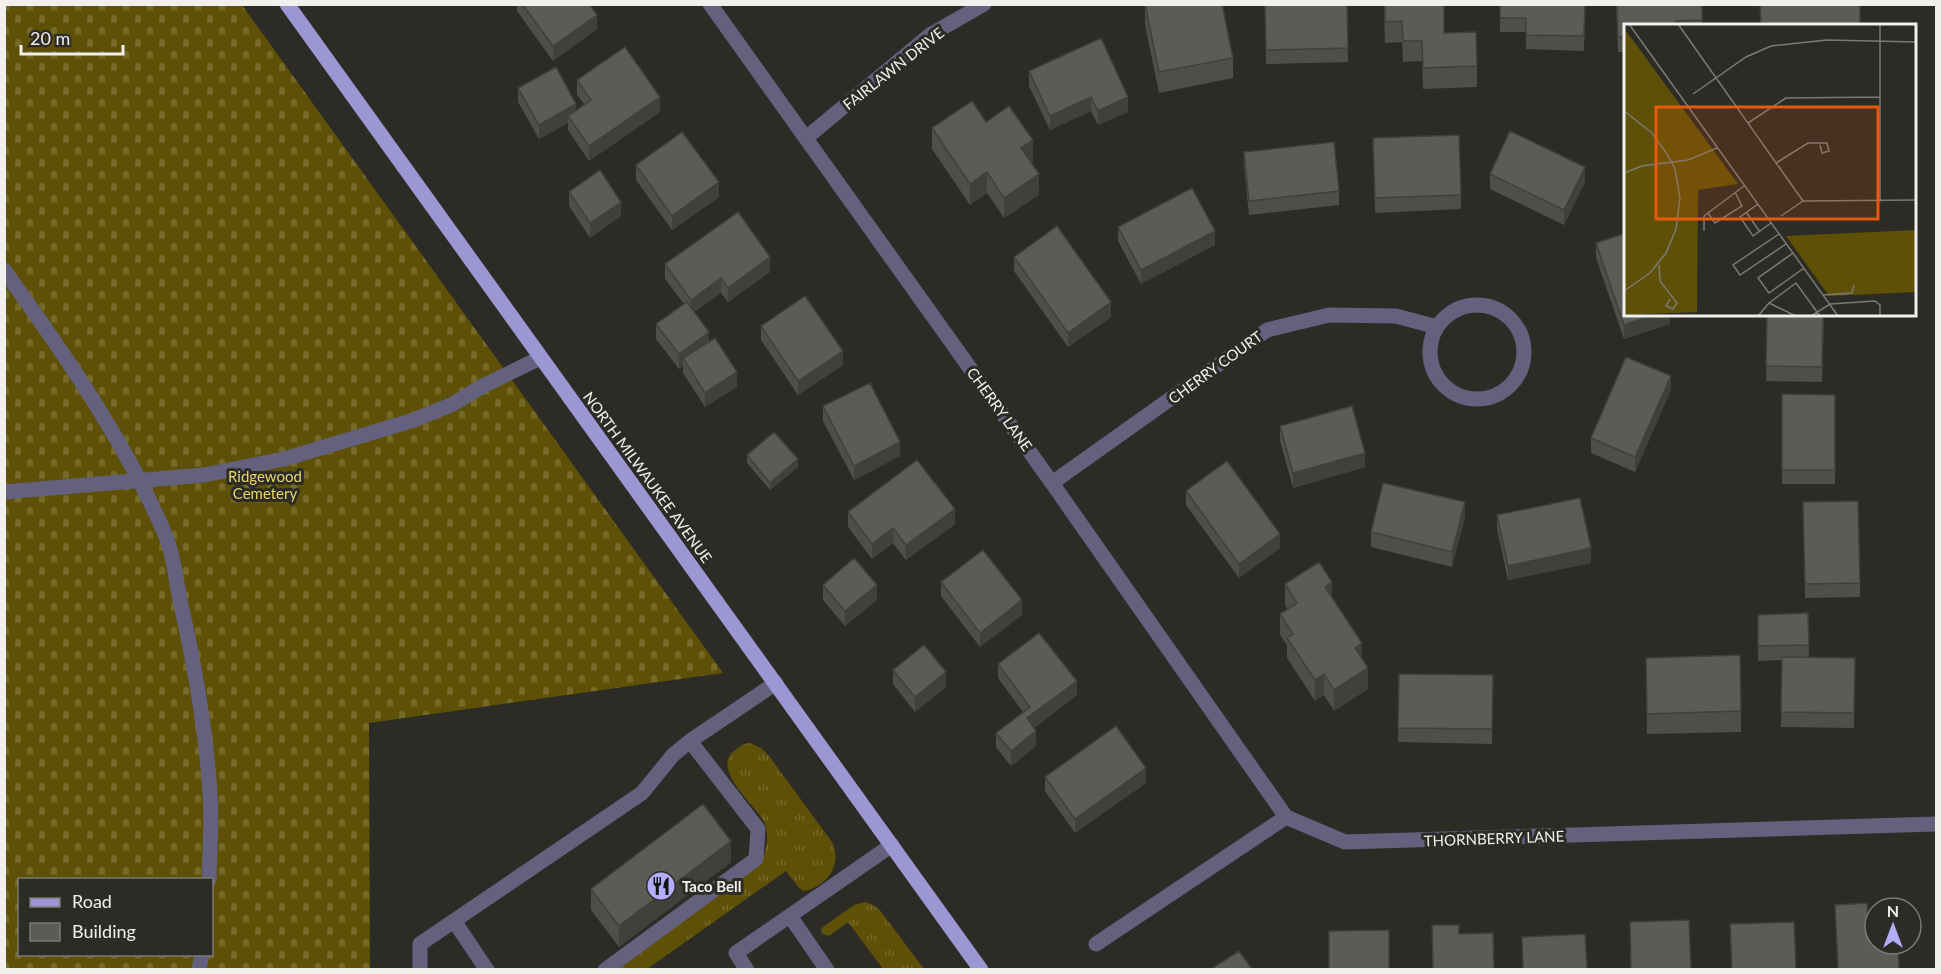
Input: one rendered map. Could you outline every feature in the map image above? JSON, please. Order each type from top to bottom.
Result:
[{"type":"main road","name":"NORTH MILWAUKEE AVENUE","points":[[287,4],[981,969]]},
{"type":"street","name":"CHERRY LANE","points":[[710,4],[1052,483],[1286,817]]},
{"type":"street","name":"FAIRLAWN DRIVE","points":[[806,138],[930,35],[984,4]]},
{"type":"street","points":[[4,270],[99,410],[166,536],[199,693],[210,795],[209,878]]},
{"type":"street","points":[[1476,305],[1492,308],[1506,315],[1517,327],[1524,357],[1520,372],[1512,385],[1499,394],[1484,399],[1469,399],[1454,394],[1442,385],[1433,372],[1429,356],[1430,341],[1437,327],[1447,315],[1461,308],[1476,305]]},
{"type":"street","name":"CHERRY COURT","points":[[1052,483],[1267,330],[1329,315],[1396,316],[1437,327]]},
{"type":"street","points":[[4,492],[204,475],[284,459],[414,420],[453,404],[481,387],[540,358]]},
{"type":"street","points":[[420,969],[420,944],[642,793],[673,755],[690,741],[776,683]]},
{"type":"street","points":[[605,969],[756,859],[758,829],[690,741]]},
{"type":"street","points":[[1096,944],[1286,817]]},
{"type":"street","name":"THORNBERRY LANE","points":[[1286,817],[1345,842],[1936,824]]},
{"type":"street","points":[[747,969],[736,953],[892,845]]},
{"type":"street","points":[[790,916],[827,969]]},
{"type":"street","points":[[454,921],[487,969]]},
{"type":"green space","name":"Ridgewood Cemetery","points":[[5,5],[242,5],[723,673],[369,723],[370,969],[5,970]]},
{"type":"green space","points":[[750,743],[761,748],[769,756],[832,842],[836,858],[831,873],[820,885],[804,891],[786,871],[647,969],[615,970],[763,858],[767,840],[764,822],[737,787],[728,768],[728,759],[734,751]]},
{"type":"green space","points":[[865,902],[879,909],[924,969],[883,969],[848,922],[829,936],[822,934],[823,927],[854,905]]},
{"type":"building","points":[[522,4],[589,4],[597,15],[553,46]]},
{"type":"building","points":[[1145,4],[1222,4],[1233,58],[1159,72]]},
{"type":"building","points":[[1265,4],[1347,4],[1348,48],[1266,50]]},
{"type":"building","points":[[1385,4],[1444,4],[1444,33],[1476,32],[1477,66],[1423,68],[1422,41],[1403,41],[1402,21],[1385,22]]},
{"type":"building","points":[[1500,4],[1585,4],[1584,36],[1526,35],[1526,18],[1500,18]]},
{"type":"building","points":[[1617,4],[1702,4],[1702,20],[1676,21],[1676,24],[1624,24],[1624,37],[1618,37]]},
{"type":"building","points":[[1760,4],[1860,4],[1860,24],[1761,24]]},
{"type":"building","points":[[1101,38],[1128,97],[1098,111],[1091,97],[1050,116],[1029,71]]},
{"type":"building","points":[[625,47],[660,97],[589,146],[568,116],[591,100],[577,80]]},
{"type":"building","points":[[556,67],[576,104],[539,125],[518,88]]},
{"type":"building","points":[[972,101],[986,122],[1009,106],[1033,140],[1021,148],[1039,174],[1004,198],[987,172],[970,184],[932,128]]},
{"type":"building","points":[[1510,131],[1585,167],[1564,210],[1490,174]]},
{"type":"building","points":[[682,132],[719,182],[672,216],[636,165]]},
{"type":"building","points":[[1459,135],[1461,195],[1375,198],[1373,138]]},
{"type":"building","points":[[1334,142],[1339,191],[1249,201],[1244,152]]},
{"type":"building","points":[[600,170],[621,202],[590,223],[569,192]]},
{"type":"building","points":[[1192,188],[1215,231],[1141,270],[1118,227]]},
{"type":"building","points":[[738,212],[770,257],[728,288],[721,278],[691,300],[665,264]]},
{"type":"building","points":[[1057,226],[1111,302],[1068,333],[1014,257]]},
{"type":"building","points":[[1624,234],[1624,316],[1650,316],[1624,325],[1596,243]]},
{"type":"building","points":[[805,296],[843,351],[798,381],[761,326]]},
{"type":"building","points":[[687,302],[709,332],[679,354],[656,324]]},
{"type":"building","points":[[1767,316],[1823,316],[1822,367],[1766,366]]},
{"type":"building","points":[[715,338],[737,372],[705,393],[683,358]]},
{"type":"building","points":[[1626,357],[1671,376],[1635,457],[1591,438]]},
{"type":"building","points":[[870,383],[900,442],[854,466],[823,406]]},
{"type":"building","points":[[1782,394],[1835,395],[1835,470],[1782,470]]},
{"type":"building","points":[[1352,406],[1365,453],[1293,473],[1280,426]]},
{"type":"building","points":[[774,432],[798,459],[770,483],[747,455]]},
{"type":"building","points":[[917,460],[955,509],[906,545],[893,528],[872,544],[848,512]]},
{"type":"building","points":[[1227,461],[1280,534],[1239,564],[1186,491]]},
{"type":"building","points":[[1383,483],[1465,502],[1452,552],[1371,532]]},
{"type":"building","points":[[1580,498],[1591,548],[1508,566],[1497,515]]},
{"type":"building","points":[[1858,501],[1860,583],[1805,584],[1803,502]]},
{"type":"building","points":[[983,550],[1022,600],[980,633],[941,582]]},
{"type":"building","points":[[854,558],[877,585],[845,611],[823,585]]},
{"type":"building","points":[[1319,562],[1332,582],[1325,587],[1362,643],[1355,648],[1368,668],[1334,690],[1324,674],[1315,680],[1287,638],[1293,634],[1280,614],[1297,603],[1285,584]]},
{"type":"building","points":[[1808,613],[1809,645],[1758,646],[1758,615]]},
{"type":"building","points":[[1039,633],[1077,681],[1027,718],[1036,731],[1011,751],[996,733],[1030,707],[998,664]]},
{"type":"building","points":[[924,645],[946,672],[915,697],[893,670]]},
{"type":"building","points":[[1740,655],[1741,711],[1647,714],[1646,658]]},
{"type":"building","points":[[1782,657],[1855,658],[1854,713],[1781,712]]},
{"type":"building","points":[[1399,674],[1493,675],[1492,729],[1398,728]]},
{"type":"building","points":[[1116,726],[1146,768],[1075,819],[1045,777]]},
{"type":"building","points":[[703,804],[731,841],[619,926],[591,889]]},
{"type":"building","points":[[1863,903],[1863,956],[1898,956],[1899,969],[1838,969],[1835,905]]},
{"type":"building","points":[[1689,920],[1691,969],[1631,969],[1630,922]]},
{"type":"building","points":[[1794,922],[1796,969],[1732,969],[1730,924]]},
{"type":"building","points":[[1432,925],[1459,925],[1459,934],[1493,933],[1494,969],[1433,969]]},
{"type":"building","points":[[1389,930],[1389,969],[1329,969],[1329,931]]},
{"type":"building","points":[[1585,934],[1587,969],[1523,969],[1522,937]]},
{"type":"building","points":[[1239,951],[1252,969],[1211,969]]},
{"type":"place","name":"Taco Bell","points":[[661,886]]}]
